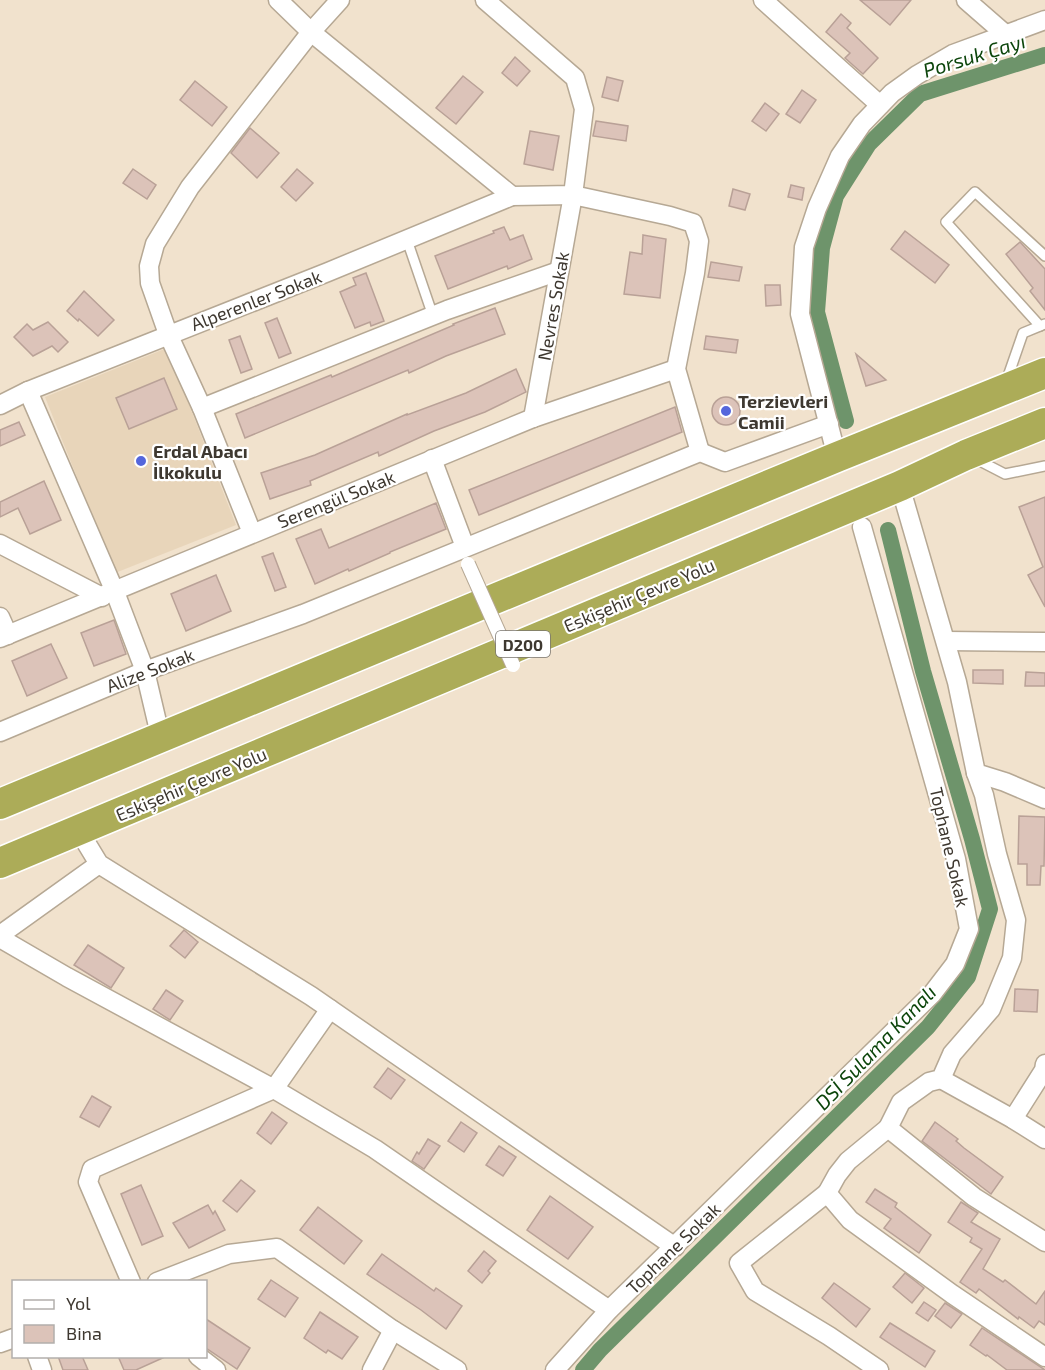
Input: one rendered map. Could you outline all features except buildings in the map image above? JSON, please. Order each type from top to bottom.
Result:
[{"type":"highway","points":[[0,804],[1045,373]]},
{"type":"highway","name":"Eskişehir Çevre Yolu","points":[[0,863],[900,486],[966,454],[1045,423]]},
{"type":"street","points":[[278,0],[311,32],[512,196],[573,195],[693,223],[699,241],[676,369],[700,452],[725,462],[829,424]]},
{"type":"street","points":[[252,533],[202,408],[168,334],[150,283],[149,266],[155,244],[190,187],[311,32],[340,0]]},
{"type":"street","name":"Nevres Sokak","points":[[485,0],[575,78],[584,109],[573,195],[533,418]]},
{"type":"street","points":[[763,0],[880,105]]},
{"type":"street","points":[[966,0],[1005,34]]},
{"type":"street","points":[[837,457],[800,314],[804,247],[816,208],[840,156],[862,124],[891,93],[917,75],[953,54],[1045,20]]},
{"type":"street","name":"Alperenler Sokak","points":[[0,405],[28,391],[512,196]]},
{"type":"street","points":[[202,408],[433,316],[559,271]]},
{"type":"street","name":"Serengül Sokak","points":[[4,637],[533,418],[676,369]]},
{"type":"street","points":[[28,391],[109,594],[145,670],[161,739]]},
{"type":"street","name":"Alize Sokak","points":[[0,732],[145,670],[466,556],[700,452]]},
{"type":"street","points":[[432,459],[466,556],[513,665]]},
{"type":"street","points":[[900,486],[957,682],[976,773],[984,795],[997,854],[1016,920],[1012,958],[991,1009],[952,1054],[941,1079]]},
{"type":"street","name":"Tophane Sokak","points":[[555,1370],[609,1310],[932,994],[955,964],[969,929],[956,859],[861,527]]},
{"type":"street","points":[[0,544],[109,594]]},
{"type":"street","points":[[0,617],[4,637]]},
{"type":"street","points":[[946,641],[1045,642]]},
{"type":"street","points":[[976,773],[1005,782],[1045,799]]},
{"type":"street","points":[[79,831],[99,864],[330,1009],[675,1247]]},
{"type":"street","points":[[99,864],[0,936],[67,977],[274,1089],[375,1149],[609,1310]]},
{"type":"street","points":[[131,1280],[88,1182],[92,1169],[274,1089],[330,1009]]},
{"type":"street","points":[[1013,1119],[1044,1070],[1045,1064]]},
{"type":"street","points":[[879,1370],[829,1336],[755,1291],[739,1263],[827,1193],[848,1161],[888,1128],[901,1102],[929,1082],[941,1079],[1013,1119],[1045,1140]]},
{"type":"street","points":[[888,1128],[974,1197],[1045,1242]]},
{"type":"street","points":[[827,1193],[850,1220],[952,1294],[1045,1357]]},
{"type":"street","points":[[160,1280],[229,1254],[277,1248],[393,1330],[457,1370]]},
{"type":"street","points":[[372,1370],[393,1330]]},
{"type":"street","points":[[201,1358],[216,1370]]},
{"type":"lane","points":[[1004,389],[1023,333],[1043,325],[946,222],[975,192],[1045,256]]},
{"type":"lane","points":[[406,240],[433,316]]},
{"type":"lane","points":[[966,454],[1005,474],[1045,466]]},
{"type":"shaded area","name":"Erdal Abacı İlkokulu","points":[[167,348],[236,525],[115,573],[45,397]]},
{"type":"waterway","name":"Porsuk Çayı","points":[[846,421],[817,312],[822,248],[836,196],[869,144],[920,94],[1045,55]]},
{"type":"waterway","name":"DSİ Sulama Kanalı","points":[[583,1370],[600,1350],[928,1027],[968,977],[990,909],[923,671],[888,530]]},
{"type":"place","name":"Terzievleri Camii","points":[[726,411]]},
{"type":"place","name":"Erdal Abacı İlkokulu","points":[[141,461]]}]
